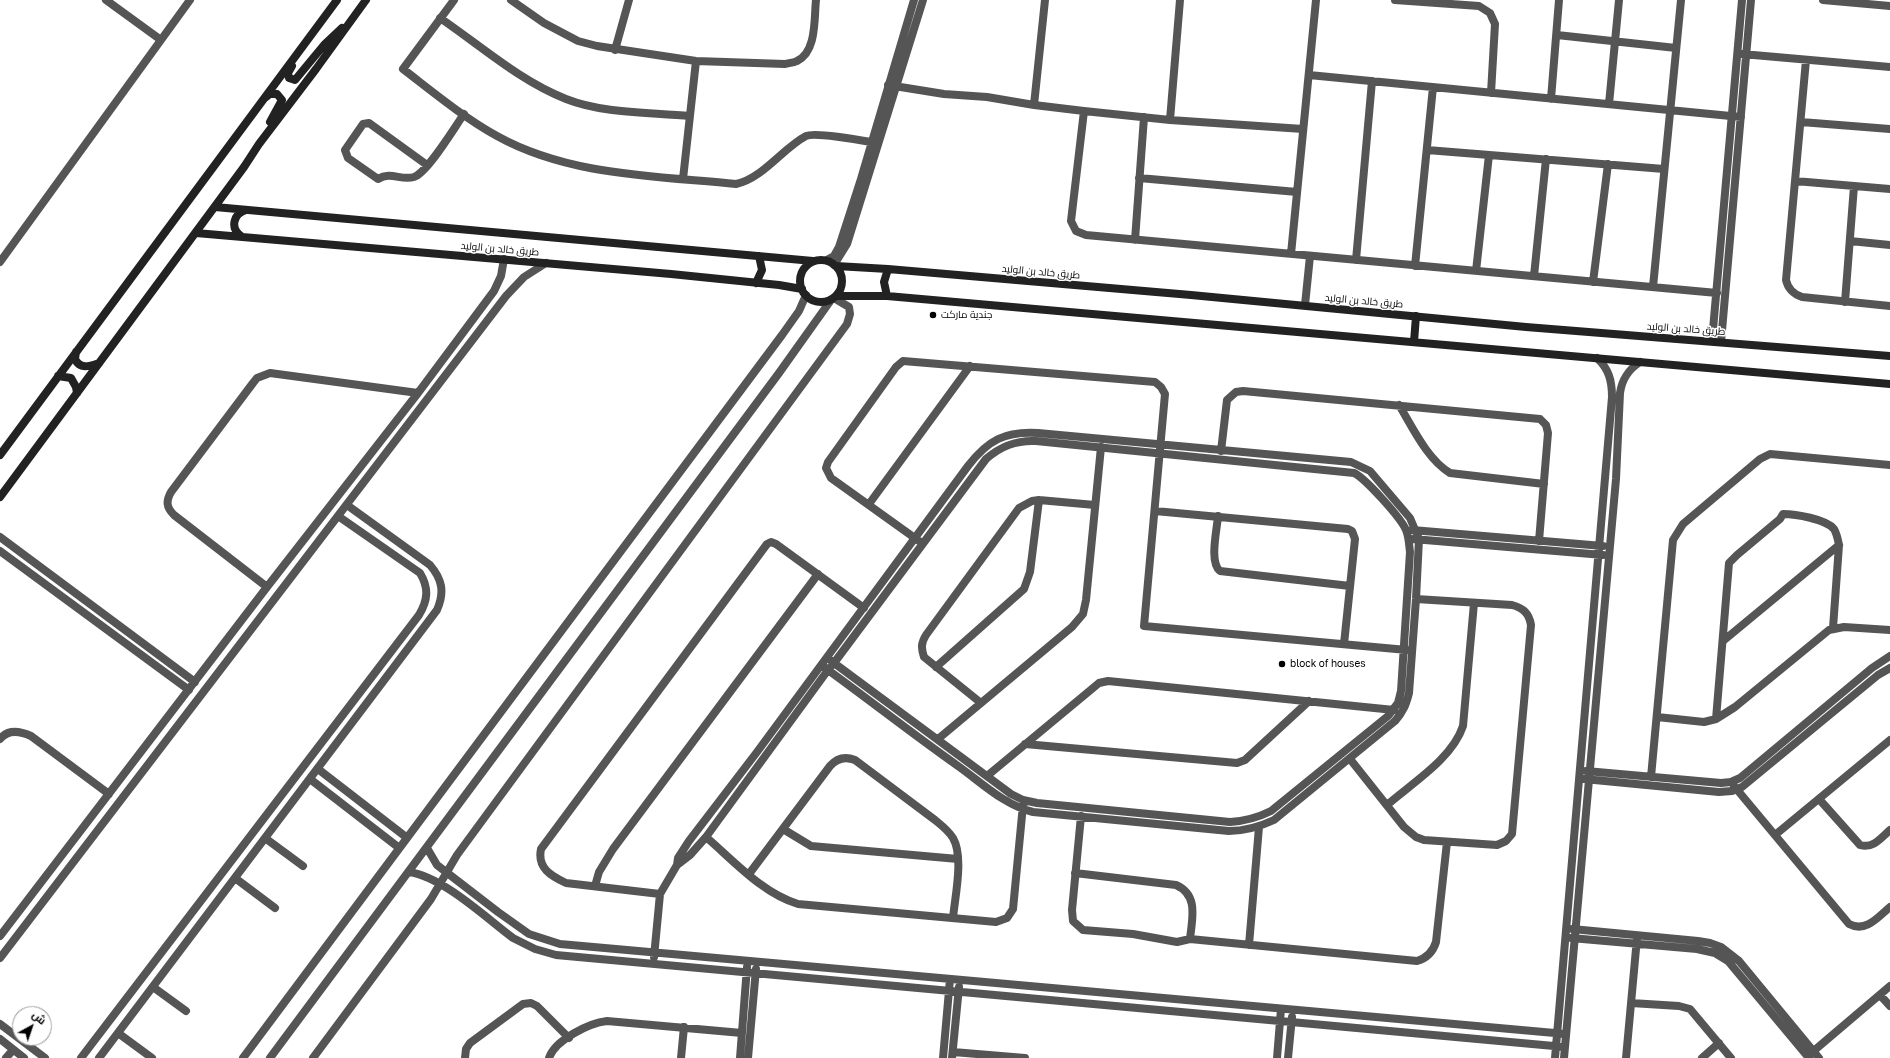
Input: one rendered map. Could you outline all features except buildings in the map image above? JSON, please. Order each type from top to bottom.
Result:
[{"type":"street","points":[[106,0],[161,40]]},
{"type":"street","points":[[0,262],[190,0]]},
{"type":"street","points":[[0,455],[337,0]]},
{"type":"street","points":[[259,144],[366,0]]},
{"type":"street","points":[[454,0],[403,69],[496,136],[534,153],[557,161],[605,170],[736,184],[752,178],[794,143],[806,136],[820,136],[871,142]]},
{"type":"street","points":[[511,0],[561,33],[584,42],[615,50],[696,61],[785,64],[798,61],[810,47],[816,0]]},
{"type":"street","points":[[615,50],[629,0]]},
{"type":"street","points":[[832,264],[848,244],[914,0]]},
{"type":"street","points":[[832,264],[861,179],[871,142],[923,0]]},
{"type":"street","points":[[1034,106],[1045,0]]},
{"type":"street","points":[[1170,120],[1180,0]]},
{"type":"street","points":[[1291,254],[1316,0]]},
{"type":"street","points":[[1396,0],[1479,6],[1490,13],[1495,24],[1491,93]]},
{"type":"street","points":[[1551,98],[1559,0]]},
{"type":"street","points":[[1609,104],[1619,0]]},
{"type":"street","points":[[1653,287],[1681,0]]},
{"type":"street","points":[[1712,341],[1742,0]]},
{"type":"street","points":[[1721,342],[1751,0]]},
{"type":"street","points":[[1823,0],[1890,6]]},
{"type":"street","points":[[440,18],[538,86],[568,99],[601,108],[690,116]]},
{"type":"street","points":[[311,35],[288,73],[291,79],[295,80],[324,45],[350,22]]},
{"type":"street","points":[[1557,35],[1676,48]]},
{"type":"street","points":[[1738,53],[1890,67]]},
{"type":"street","points":[[1806,60],[1786,280],[1788,286],[1796,295],[1802,297],[1890,306]]},
{"type":"street","points":[[683,179],[696,61]]},
{"type":"street","points":[[1309,75],[1741,117]]},
{"type":"street","points":[[1356,260],[1372,81]]},
{"type":"street","points":[[892,85],[944,94],[987,97],[1034,106],[1170,120],[1303,129]]},
{"type":"street","points":[[1415,266],[1433,87]]},
{"type":"street","points":[[0,497],[244,168],[259,144],[282,100],[277,94],[270,94],[263,100]]},
{"type":"street","points":[[1084,111],[1071,221],[1076,231],[1086,236],[1717,293]]},
{"type":"street","points":[[427,166],[368,123],[363,124],[345,150],[348,158],[378,179],[388,175],[399,178],[411,177],[422,172],[427,166],[464,114]]},
{"type":"street","points":[[1135,240],[1144,117]]},
{"type":"street","points":[[1801,122],[1890,129]]},
{"type":"street","points":[[1427,150],[1664,169]]},
{"type":"street","points":[[1476,271],[1489,155]]},
{"type":"street","points":[[1534,276],[1546,160]]},
{"type":"street","points":[[1593,282],[1608,164]]},
{"type":"street","points":[[1139,178],[1297,192]]},
{"type":"street","points":[[1795,180],[1890,189]]},
{"type":"street","points":[[1845,302],[1854,186]]},
{"type":"street","name":"طريق خالد بن الوليد","points":[[215,207],[813,261]]},
{"type":"street","points":[[241,236],[235,228],[234,221],[237,215],[246,210]]},
{"type":"street","name":"طريق خالد بن الوليد","points":[[196,232],[756,283],[804,292]]},
{"type":"street","points":[[1850,242],[1890,246]]},
{"type":"street","points":[[756,283],[762,270],[759,256]]},
{"type":"street","points":[[1305,305],[1310,256]]},
{"type":"street","points":[[0,936],[267,587],[418,393],[494,291],[501,276],[504,259]]},
{"type":"street","points":[[243,1058],[398,847],[782,335],[798,311],[804,292],[800,276],[807,264],[813,261],[832,264],[842,277],[840,290],[270,1058]]},
{"type":"street","points":[[0,958],[506,296],[524,277],[546,263]]},
{"type":"street","name":"طريق خالد بن الوليد","points":[[832,264],[1305,305],[1526,327],[1890,356]]},
{"type":"street","points":[[887,296],[884,282],[888,268]]},
{"type":"street","points":[[804,292],[818,302],[834,298],[887,296],[1890,384]]},
{"type":"street","points":[[313,1058],[431,899],[445,873],[847,324],[850,314],[849,308],[834,298]]},
{"type":"street","points":[[1414,342],[1416,316]]},
{"type":"street","points":[[472,320],[482,328]]},
{"type":"street","points":[[77,351],[76,359],[81,365],[90,367],[99,363]]},
{"type":"street","points":[[1555,1058],[1612,391],[1608,372],[1597,358]]},
{"type":"street","points":[[923,544],[831,478],[826,468],[828,462],[856,422],[896,367],[903,361],[1155,382],[1162,386],[1165,394],[1144,626],[1408,650]]},
{"type":"street","points":[[1564,1058],[1616,479],[1620,393],[1621,385],[1628,372],[1640,362]]},
{"type":"street","points":[[869,504],[970,366]]},
{"type":"street","points":[[267,587],[174,515],[169,510],[167,504],[171,492],[253,383],[257,378],[270,373],[418,393]]},
{"type":"street","points":[[58,376],[71,378],[77,393]]},
{"type":"street","points":[[1221,451],[1227,400],[1236,392],[1243,391],[1540,419],[1546,425],[1548,432],[1539,541]]},
{"type":"street","points":[[1399,405],[1431,455],[1444,470],[1450,473],[1544,484]]},
{"type":"street","points":[[825,667],[1008,802],[1022,809],[1229,831],[1244,831],[1259,827],[1274,820],[1350,759],[1395,721],[1402,713],[1408,693],[1410,552],[1408,538],[1406,530],[1365,480],[1354,473],[1021,432],[1006,436],[991,443],[978,453],[864,608],[831,660]]},
{"type":"street","points":[[677,865],[678,858],[689,841],[923,544],[986,459],[996,451],[1008,445],[1025,440],[1101,447],[1161,449]]},
{"type":"street","points":[[938,739],[1079,620],[1086,600],[1101,447]]},
{"type":"street","points":[[831,660],[1011,794],[1023,800],[1037,803],[1230,822],[1256,819],[1271,811],[1394,710],[1398,703],[1416,599],[1419,539],[1410,518],[1370,471],[1358,464],[1221,451],[1201,453]]},
{"type":"street","points":[[1651,777],[1673,540],[1683,524],[1760,459],[1770,454],[1890,465]]},
{"type":"street","points":[[981,703],[924,657],[921,650],[922,642],[926,635],[1019,508],[1032,501],[1039,500],[1095,505]]},
{"type":"street","points":[[936,667],[1024,589],[1030,572],[1039,500]]},
{"type":"street","points":[[99,1058],[437,610],[442,596],[442,586],[438,574],[430,565],[347,505]]},
{"type":"street","points":[[1155,511],[1348,529],[1352,531],[1355,539],[1344,644]]},
{"type":"street","points":[[1716,719],[1730,563],[1737,555],[1780,519],[1783,514],[1796,514],[1830,526],[1837,534],[1839,545],[1833,628]]},
{"type":"street","points":[[81,1058],[419,615],[425,604],[427,593],[425,582],[420,573],[338,516]]},
{"type":"street","points":[[1218,516],[1214,560],[1220,571],[1350,586]]},
{"type":"street","points":[[1406,530],[1610,547]]},
{"type":"street","points":[[0,537],[195,682]]},
{"type":"street","points":[[1408,538],[1609,556]]},
{"type":"street","points":[[660,894],[566,883],[552,876],[543,868],[539,856],[544,844],[767,544],[772,542],[776,544],[864,608]]},
{"type":"street","points":[[1723,641],[1839,545]]},
{"type":"street","points":[[0,551],[189,690]]},
{"type":"street","points":[[595,886],[599,872],[613,849],[818,574]]},
{"type":"street","points":[[1350,759],[1409,833],[1416,837],[1447,842],[1497,845],[1506,842],[1512,834],[1531,625],[1527,614],[1517,606],[1416,599]]},
{"type":"street","points":[[1386,805],[1448,752],[1460,735],[1463,726],[1474,603]]},
{"type":"street","points":[[1657,717],[1704,722],[1716,719],[1735,707],[1822,634],[1833,628],[1844,627],[1890,630]]},
{"type":"street","points":[[1590,776],[1651,777],[1721,783],[1731,782],[1740,778],[1872,668],[1890,656]]},
{"type":"street","points":[[1579,775],[1719,792],[1737,790],[1791,748],[1890,666]]},
{"type":"street","points":[[654,964],[660,894],[677,865],[690,855],[706,837],[825,667]]},
{"type":"street","points":[[987,776],[1099,683],[1108,681],[1394,710]]},
{"type":"street","points":[[364,686],[375,693]]},
{"type":"street","points":[[1025,744],[1237,763],[1245,760],[1310,701]]},
{"type":"street","points":[[0,739],[12,732],[22,732],[31,736],[109,794]]},
{"type":"street","points":[[1775,835],[1890,740]]},
{"type":"street","points":[[749,874],[833,762],[846,758],[854,760],[946,829],[953,838],[958,859],[953,918]]},
{"type":"street","points":[[318,769],[406,837]]},
{"type":"street","points":[[310,779],[398,847]]},
{"type":"street","points":[[1731,782],[1849,924],[1858,928],[1867,926],[1890,907]]},
{"type":"street","points":[[1298,789],[1304,796]]},
{"type":"street","points":[[1820,799],[1860,845],[1865,846],[1874,844],[1890,830]]},
{"type":"street","points":[[706,837],[780,898],[798,904],[996,922],[1002,921],[1011,914],[1013,908],[1023,800]]},
{"type":"street","points":[[1081,816],[1072,917],[1079,928],[1083,930],[1133,934],[1177,942],[1190,940],[1416,961],[1422,959],[1431,952],[1436,942],[1447,842]]},
{"type":"street","points":[[1249,945],[1259,827]]},
{"type":"street","points":[[783,829],[808,845],[817,847],[958,859]]},
{"type":"street","points":[[265,838],[303,866]]},
{"type":"street","points":[[242,847],[252,855]]},
{"type":"street","points":[[427,848],[437,865],[445,873],[529,934],[549,942],[1566,1034]]},
{"type":"street","points":[[409,872],[428,877],[440,883],[491,921],[527,945],[546,952],[654,964],[1565,1047]]},
{"type":"street","points":[[1075,873],[1176,885],[1182,887],[1187,891],[1193,902],[1190,940]]},
{"type":"street","points":[[235,878],[275,908]]},
{"type":"street","points":[[491,921],[498,912]]},
{"type":"street","points":[[1565,928],[1637,939]]},
{"type":"street","points":[[1565,937],[1710,943],[1721,947],[1731,954],[1742,972],[1810,1055],[1819,1058]]},
{"type":"street","points":[[1626,1058],[1637,939]]},
{"type":"street","points":[[740,1058],[748,961]]},
{"type":"street","points":[[748,1058],[757,962]]},
{"type":"street","points":[[894,974],[894,985]]},
{"type":"street","points":[[949,1057],[950,979]]},
{"type":"street","points":[[949,1057],[959,980]]},
{"type":"street","points":[[1810,1055],[1890,986]]},
{"type":"street","points":[[153,987],[186,1011]]},
{"type":"street","points":[[1130,1007],[1131,995]]},
{"type":"street","points":[[1880,995],[1890,1006]]},
{"type":"street","points":[[1631,1003],[1685,1007],[1694,1012],[1731,1058]]},
{"type":"street","points":[[465,1058],[466,1050],[470,1043],[523,1004],[537,1006],[569,1038]]},
{"type":"street","points":[[1277,1058],[1281,1008]]},
{"type":"street","points":[[1288,1058],[1292,1010]]},
{"type":"street","points":[[550,1058],[551,1053],[557,1047],[588,1025],[606,1021],[742,1032]]},
{"type":"street","points":[[0,1024],[45,1058]]},
{"type":"street","points":[[681,1058],[684,1028]]},
{"type":"street","points":[[1519,1042],[1521,1030]]},
{"type":"street","points":[[118,1033],[152,1058]]},
{"type":"street","points":[[0,1039],[24,1058]]},
{"type":"street","points":[[1702,1058],[1719,1043]]},
{"type":"street","points":[[6,1058],[13,1050]]},
{"type":"street","points":[[949,1057],[1025,1058]]},
{"type":"place","name":"جندية ماركت","points":[[933,315]]},
{"type":"place","name":"block of houses","points":[[1282,664]]}]
